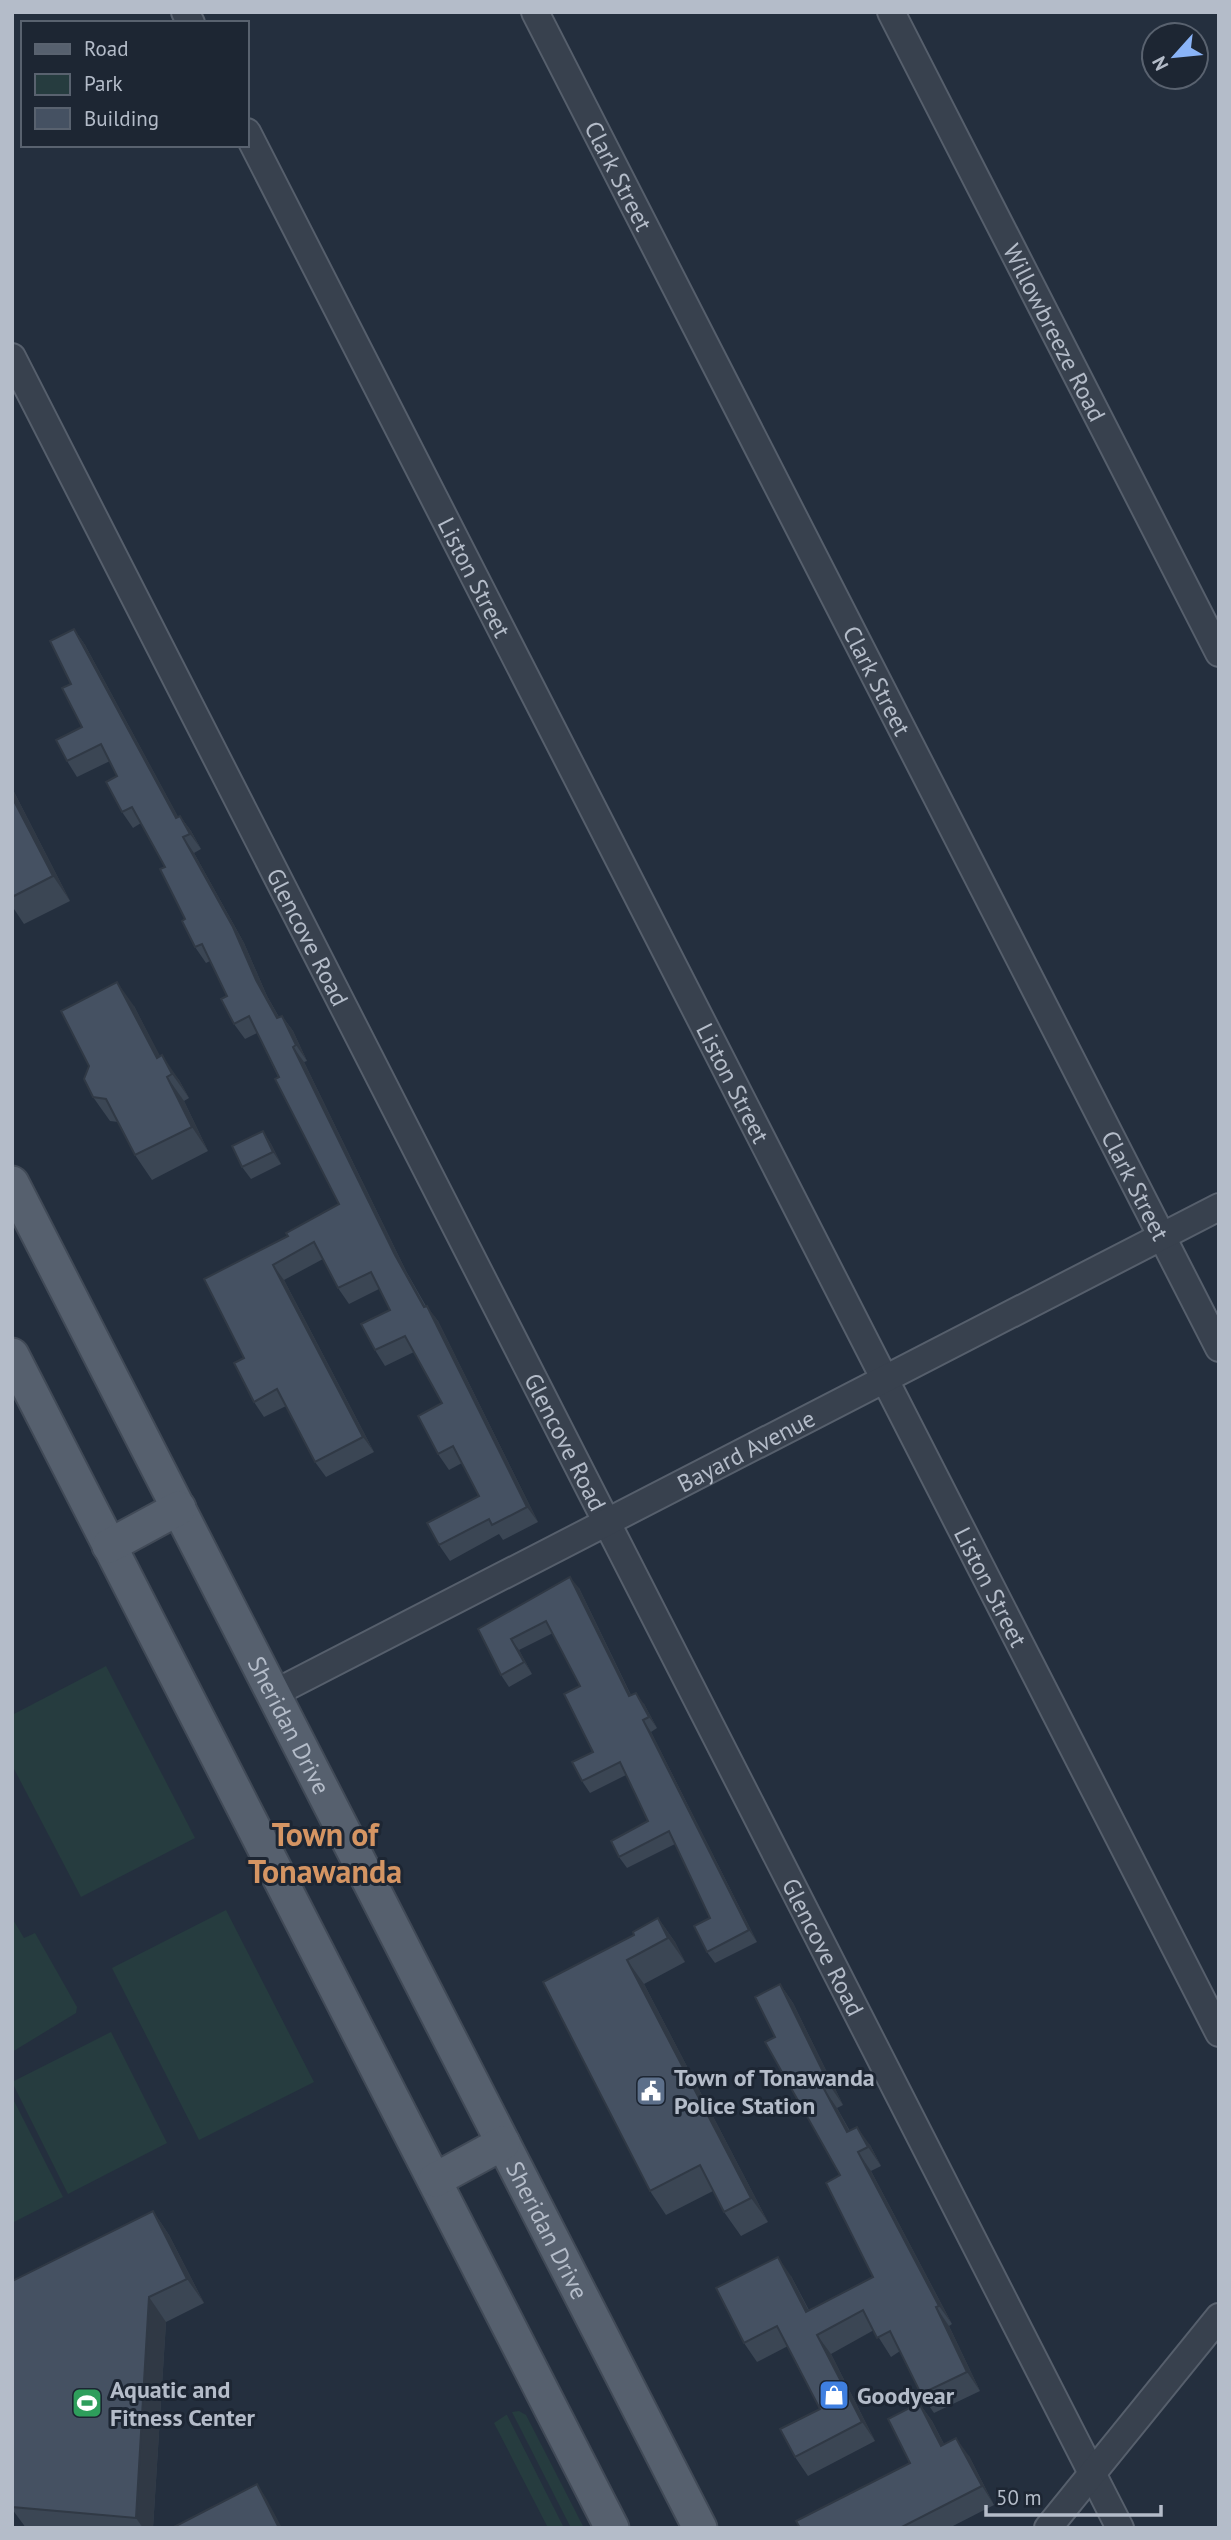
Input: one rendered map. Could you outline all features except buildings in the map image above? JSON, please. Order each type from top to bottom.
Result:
[{"type":"main road","name":"Sheridan Drive","points":[[12,1184],[700,2528]]},
{"type":"main road","points":[[12,1355],[612,2528]]},
{"type":"main road","points":[[109,1546],[179,1508]]},
{"type":"main road","points":[[435,2180],[503,2143]]},
{"type":"street","name":"Clark Street","points":[[535,12],[1219,1348]]},
{"type":"street","name":"Willowbreeze Road","points":[[891,12],[1219,653]]},
{"type":"street","name":"Liston Street","points":[[248,134],[1219,2033]]},
{"type":"street","name":"Glencove Road","points":[[12,357],[1120,2528]]},
{"type":"street","name":"Bayard Avenue","points":[[274,1694],[1219,1207]]},
{"type":"street","points":[[1048,2528],[1219,2317]]},
{"type":"green space","points":[[106,1666],[195,1838],[81,1897],[12,1765],[12,1715]]},
{"type":"green space","points":[[226,1910],[314,2082],[199,2140],[112,1968]]},
{"type":"green space","points":[[12,1918],[24,1938],[35,1933],[77,2007],[76,2013],[12,2052]]},
{"type":"green space","points":[[111,2032],[167,2143],[68,2194],[12,2082]]},
{"type":"green space","points":[[12,2097],[63,2197],[12,2223]]},
{"type":"green space","points":[[519,2411],[526,2415],[584,2528],[571,2528],[512,2412]]},
{"type":"green space","points":[[507,2415],[564,2528],[548,2528],[494,2423]]},
{"type":"place","name":"Town of Tonawanda Police Station","points":[[651,2091]]},
{"type":"place","name":"Goodyear","points":[[834,2395]]},
{"type":"place","name":"Aquatic and Fitness Center","points":[[87,2403]]},
{"type":"district","name":"Town of Tonawanda","points":[[325,1852]]}]
